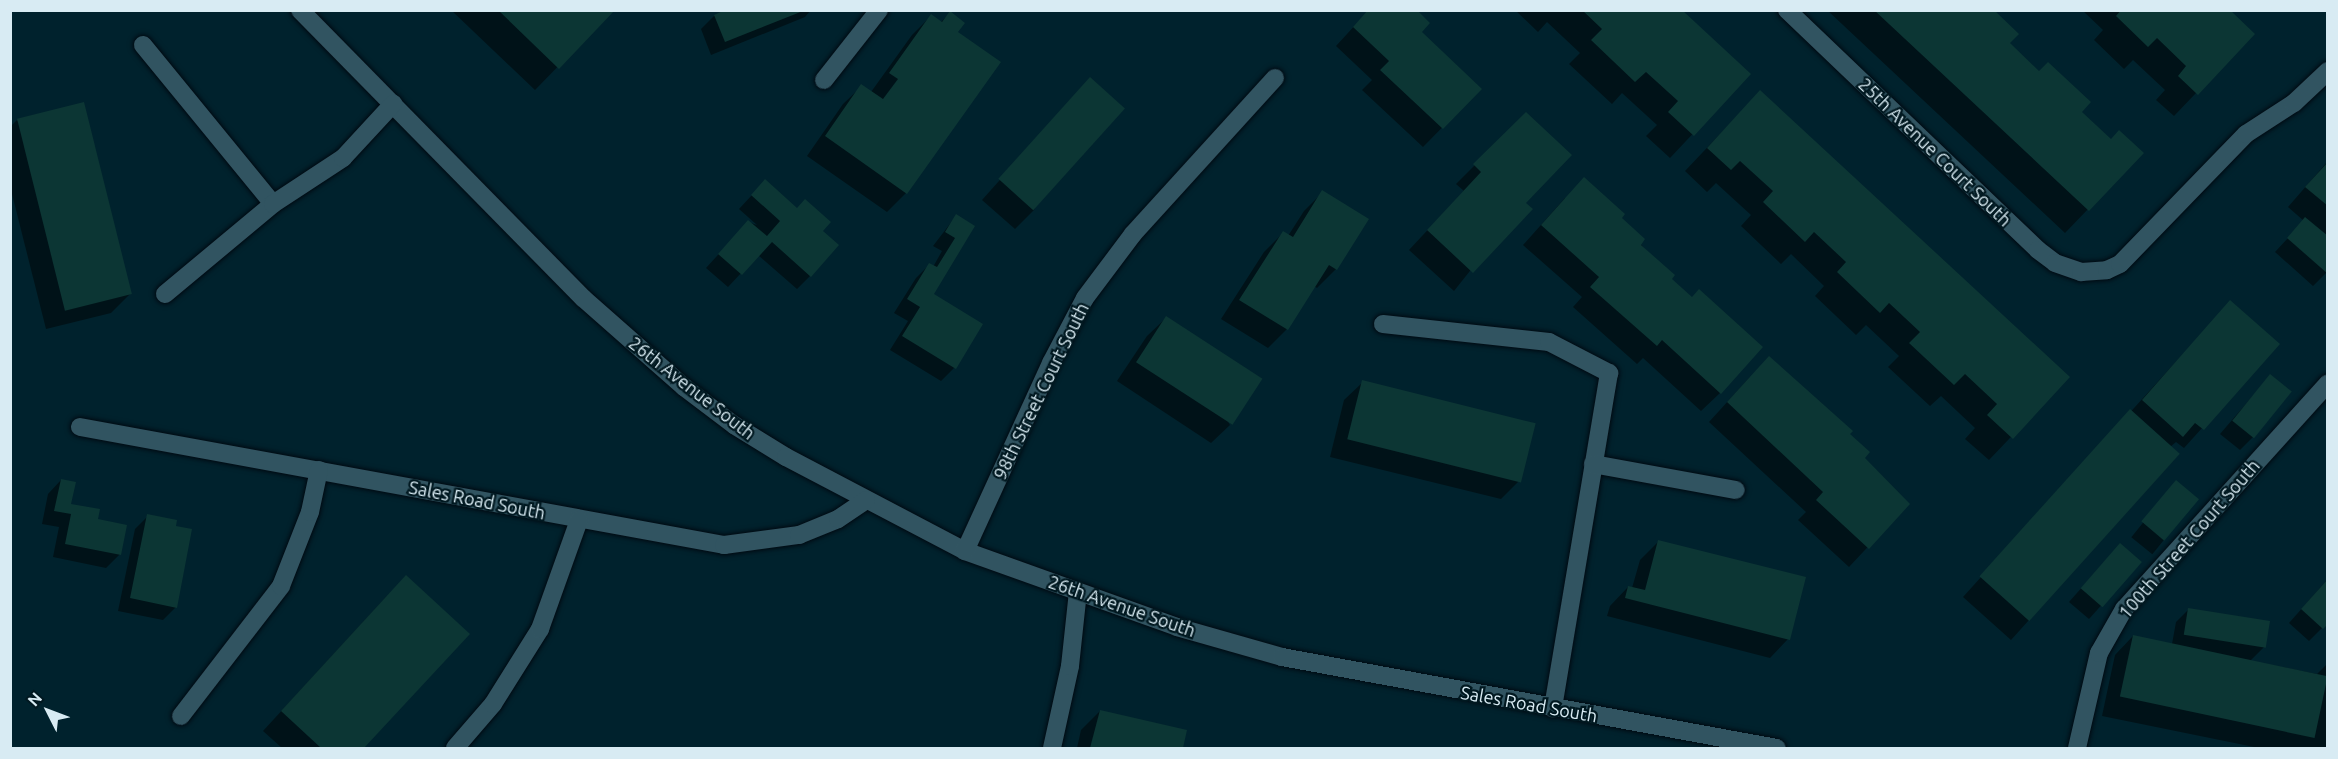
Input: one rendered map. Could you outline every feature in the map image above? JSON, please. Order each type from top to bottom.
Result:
[{"type":"street","name":"26th Avenue South","points":[[300,10],[583,298],[684,387],[743,430],[866,500],[965,551],[1177,627],[1281,657]]},
{"type":"street","points":[[824,80],[879,10]]},
{"type":"street","name":"25th Avenue Court South","points":[[1787,10],[2038,250],[2068,270],[2095,273],[2120,264],[2137,250],[2246,134],[2294,103],[2328,71]]},
{"type":"street","points":[[142,45],[273,204]]},
{"type":"street","name":"98th Street Court South","points":[[965,551],[1051,363],[1085,298],[1133,234],[1275,78]]},
{"type":"street","points":[[165,294],[273,204],[343,158],[393,104]]},
{"type":"street","points":[[1383,324],[1549,342],[1609,373],[1553,708]]},
{"type":"street","name":"100th Street Court South","points":[[2077,748],[2099,653],[2124,609],[2328,383]]},
{"type":"street","name":"Sales Road South","points":[[80,427],[724,545],[752,544],[819,528],[866,500]]},
{"type":"street","points":[[1593,464],[1736,490]]},
{"type":"street","points":[[181,716],[281,586],[310,513],[319,470]]},
{"type":"street","points":[[455,748],[492,704],[540,629],[579,520]]},
{"type":"street","points":[[1052,748],[1070,666],[1078,591]]},
{"type":"street","name":"Sales Road South","points":[[1281,657],[1777,748]]},
{"type":"building","points":[[498,10],[615,10],[559,69]]},
{"type":"building","points":[[725,10],[803,11],[725,42],[714,15]]},
{"type":"building","points":[[1368,10],[1417,10],[1430,23],[1422,32],[1482,89],[1443,129],[1380,70],[1389,61],[1353,27]]},
{"type":"building","points":[[1582,10],[1682,10],[1751,74],[1694,136],[1668,112],[1678,101],[1646,72],[1635,82],[1591,40],[1602,29]]},
{"type":"building","points":[[1874,10],[1994,10],[2019,34],[2010,43],[2039,71],[2048,62],[2091,102],[2082,112],[2111,139],[2119,130],[2144,153],[2089,211]]},
{"type":"building","points":[[2121,10],[2230,10],[2255,34],[2198,95],[2178,76],[2186,66],[2157,38],[2148,47],[2116,16]]},
{"type":"building","points":[[950,11],[965,23],[958,32],[1001,62],[907,194],[825,136],[861,84],[883,99],[898,79],[889,73],[931,14],[942,22]]},
{"type":"building","points":[[1090,77],[1125,108],[1033,210],[998,179]]},
{"type":"building","points":[[1760,90],[2070,377],[2013,439],[1987,415],[1997,404],[1965,374],[1954,385],[1909,343],[1920,332],[1889,303],[1880,313],[1837,272],[1846,262],[1814,232],[1805,242],[1763,202],[1773,191],[1740,161],[1731,170],[1707,148]]},
{"type":"building","points":[[84,102],[132,294],[65,311],[17,119]]},
{"type":"building","points":[[1526,112],[1572,155],[1526,203],[1533,209],[1473,273],[1427,230],[1481,172],[1473,164]]},
{"type":"building","points":[[2328,162],[2328,206],[2305,187]]},
{"type":"building","points":[[1584,177],[1625,214],[1622,218],[1645,239],[1641,245],[1675,275],[1672,279],[1692,297],[1699,289],[1763,347],[1721,394],[1662,340],[1657,346],[1590,287],[1599,277],[1541,225]]},
{"type":"building","points":[[765,179],[797,208],[805,199],[831,222],[823,231],[839,245],[811,277],[772,242],[742,275],[718,254],[748,220],[767,236],[780,221],[751,195]]},
{"type":"building","points":[[1322,190],[1369,219],[1337,270],[1329,265],[1288,330],[1239,300],[1283,231],[1293,237]]},
{"type":"building","points":[[956,214],[975,226],[934,294],[983,324],[956,369],[902,336],[920,307],[907,299],[929,263],[937,267],[955,238],[945,232]]},
{"type":"building","points":[[2305,217],[2328,236],[2328,274],[2287,238]]},
{"type":"building","points":[[2230,300],[2280,344],[2204,430],[2195,423],[2183,437],[2142,400]]},
{"type":"building","points":[[1166,316],[1262,379],[1232,425],[1136,362]]},
{"type":"building","points":[[1769,356],[1853,431],[1850,434],[1870,452],[1865,458],[1910,504],[1869,549],[1816,500],[1823,492],[1727,402]]},
{"type":"building","points":[[2270,374],[2292,392],[2254,438],[2232,421]]},
{"type":"building","points":[[1362,380],[1536,423],[1521,482],[1347,439]]},
{"type":"building","points":[[2130,409],[2180,454],[2029,621],[1979,576]]},
{"type":"building","points":[[61,479],[76,482],[71,504],[100,509],[98,519],[127,525],[121,555],[65,544],[71,514],[54,511]]},
{"type":"building","points":[[2176,480],[2199,499],[2164,541],[2141,521]]},
{"type":"building","points":[[147,514],[177,520],[176,526],[192,529],[177,608],[130,598]]},
{"type":"building","points":[[1658,540],[1806,577],[1790,640],[1625,598],[1628,586],[1645,590]]},
{"type":"building","points":[[2120,543],[2142,562],[2103,607],[2081,588]]},
{"type":"building","points":[[406,575],[470,634],[364,748],[321,748],[281,711]]},
{"type":"building","points":[[2328,579],[2328,624],[2323,629],[2301,609]]},
{"type":"building","points":[[2188,608],[2270,621],[2266,648],[2184,635]]},
{"type":"building","points":[[2133,635],[2328,676],[2315,738],[2120,697]]},
{"type":"building","points":[[1100,710],[1187,730],[1183,748],[1090,748]]}]
